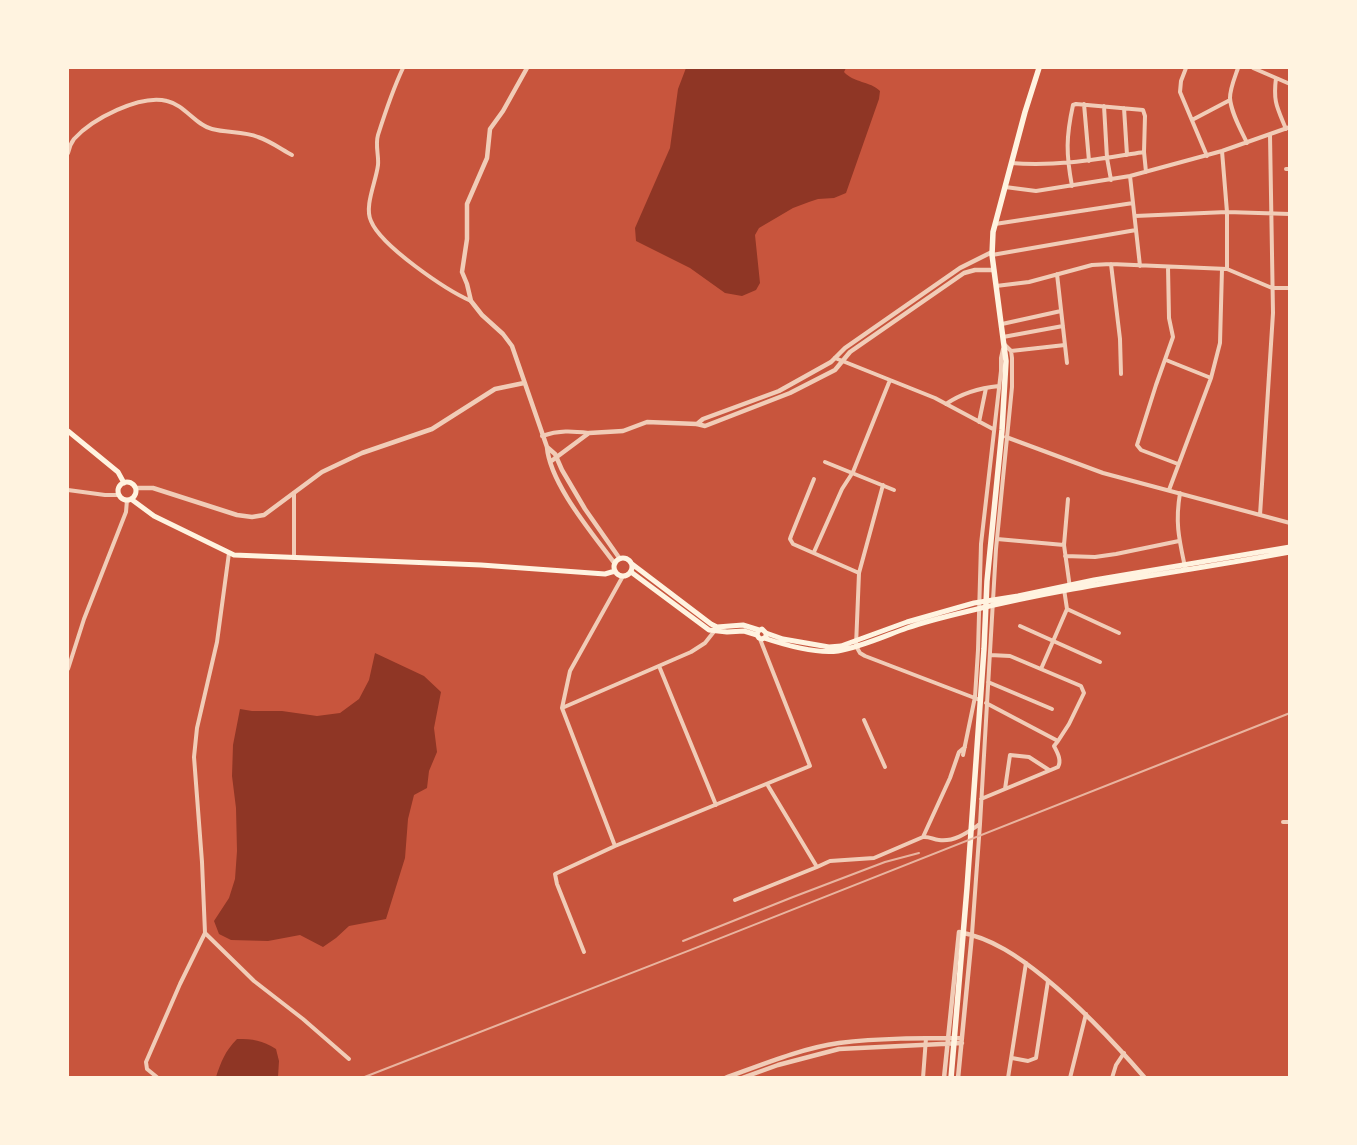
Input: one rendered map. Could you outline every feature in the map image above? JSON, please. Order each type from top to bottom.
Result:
[{"type":"main road","points":[[951,1078],[967,888],[983,659],[986,581],[1002,430],[1006,361],[992,253],[993,232],[1039,68]]},
{"type":"main road","points":[[68,431],[118,472],[124,483]]},
{"type":"main road","points":[[129,500],[136,495],[136,488],[130,483],[124,483],[119,488],[119,495],[124,500],[129,500],[154,516],[234,555],[481,566],[605,574],[615,571]]},
{"type":"main road","points":[[856,643],[907,622],[992,599],[1067,588],[1290,547]]},
{"type":"main road","points":[[1185,567],[1290,552]]},
{"type":"main road","points":[[631,572],[620,576],[615,571],[615,564],[620,559],[627,559],[716,629]]},
{"type":"main road","points":[[631,572],[632,564]]},
{"type":"main road","points":[[631,572],[709,630],[743,624],[761,635],[830,647],[856,643],[979,609],[1067,588]]},
{"type":"street","points":[[403,68],[377,138],[378,164],[368,209],[371,222],[383,239],[409,262],[458,295],[471,301]]},
{"type":"street","points":[[527,68],[504,111],[490,129],[487,158],[467,204],[467,239],[462,272],[471,301],[512,346],[550,462],[564,490],[615,564]]},
{"type":"street","points":[[1186,68],[1180,81],[1180,92],[1207,156]]},
{"type":"street","points":[[1238,68],[1231,89],[1230,100],[1247,143]]},
{"type":"street","points":[[1253,68],[1290,84]]},
{"type":"street","points":[[1005,186],[1036,191],[1111,180],[1207,156],[1288,128],[1277,107],[1274,95],[1276,78]]},
{"type":"street","points":[[68,153],[73,140],[87,128],[109,114],[146,100],[168,101],[186,112],[201,125],[213,130],[258,137],[292,155]]},
{"type":"street","points":[[1192,120],[1230,100]]},
{"type":"street","points":[[1072,186],[1068,164],[1067,139],[1073,105],[1076,104],[1141,109],[1144,112],[1146,172]]},
{"type":"street","points":[[1084,104],[1088,161]]},
{"type":"street","points":[[1104,106],[1107,158],[1111,180]]},
{"type":"street","points":[[1124,108],[1127,154]]},
{"type":"street","points":[[1260,515],[1273,313],[1270,135]]},
{"type":"street","points":[[1169,490],[1210,378],[1220,343],[1227,212],[1222,151]]},
{"type":"street","points":[[1012,163],[1036,166],[1068,164],[1144,152]]},
{"type":"street","points":[[1130,176],[1140,266]]},
{"type":"street","points":[[995,224],[1133,203]]},
{"type":"street","points":[[1134,216],[1227,212],[1290,214]]},
{"type":"street","points":[[697,424],[703,419],[780,390],[831,362],[845,348],[960,268],[992,253],[1136,230]]},
{"type":"street","points":[[996,286],[1029,282],[1092,265],[1111,264],[1225,269],[1272,288],[1290,288]]},
{"type":"street","points":[[1111,264],[1120,339],[1121,374]]},
{"type":"street","points":[[1168,267],[1170,318],[1174,333],[1137,445],[1141,450],[1178,464]]},
{"type":"street","points":[[542,436],[555,431],[568,430],[589,433],[623,431],[647,422],[705,426],[790,393],[835,370],[850,352],[964,273],[975,270],[994,270]]},
{"type":"street","points":[[1057,274],[1067,363]]},
{"type":"street","points":[[1002,324],[1061,311]]},
{"type":"street","points":[[1003,337],[1063,326]]},
{"type":"street","points":[[958,1078],[972,934],[980,824],[996,539],[1012,387],[1011,351],[1004,344]]},
{"type":"street","points":[[963,756],[975,697],[981,544],[1004,344]]},
{"type":"street","points":[[1011,351],[1065,345]]},
{"type":"street","points":[[835,358],[946,404],[993,429]]},
{"type":"street","points":[[1166,360],[1210,378]]},
{"type":"street","points":[[814,552],[842,489],[853,472],[890,380]]},
{"type":"street","points":[[136,488],[154,488],[237,515],[252,517],[264,515],[322,472],[362,453],[432,429],[495,390],[524,383]]},
{"type":"street","points":[[946,404],[956,398],[998,386]]},
{"type":"street","points":[[979,422],[986,388]]},
{"type":"street","points":[[550,462],[589,433]]},
{"type":"street","points":[[1006,437],[1103,473],[1290,523]]},
{"type":"street","points":[[546,447],[557,458],[585,509],[620,559]]},
{"type":"street","points":[[825,462],[894,490]]},
{"type":"street","points":[[814,479],[790,539],[793,544],[858,573]]},
{"type":"street","points":[[883,485],[858,573],[856,643],[860,653],[975,697],[1058,741]]},
{"type":"street","points":[[68,490],[119,495]]},
{"type":"street","points":[[294,493],[294,558]]},
{"type":"street","points":[[1180,493],[1177,527],[1185,567]]},
{"type":"street","points":[[1041,669],[1066,609],[1067,588],[1064,545],[1068,499]]},
{"type":"street","points":[[68,669],[84,620],[129,500]]},
{"type":"street","points":[[996,539],[1064,545]]},
{"type":"street","points":[[1065,556],[1116,554],[1180,541]]},
{"type":"street","points":[[158,1078],[147,1070],[146,1062],[180,984],[205,933],[194,757],[197,728],[217,642],[229,553]]},
{"type":"street","points":[[616,846],[562,708],[570,672],[623,576]]},
{"type":"street","points":[[1066,609],[1119,633]]},
{"type":"street","points":[[1020,626],[1100,662]]},
{"type":"street","points":[[562,708],[691,652],[705,643],[716,629]]},
{"type":"street","points":[[584,952],[557,884],[555,874],[616,846],[810,766],[761,635]]},
{"type":"street","points":[[981,799],[1058,767],[1060,764],[1059,757],[1054,746],[1076,711],[1084,690],[1080,686],[1010,656],[990,654]]},
{"type":"street","points":[[658,666],[716,805]]},
{"type":"street","points":[[988,682],[1052,709]]},
{"type":"street","points":[[864,720],[884,767]]},
{"type":"street","points":[[923,837],[950,778],[959,752],[965,747]]},
{"type":"street","points":[[1005,789],[1010,755],[1029,757],[1049,770]]},
{"type":"street","points":[[767,784],[817,866]]},
{"type":"street","points":[[1283,822],[1290,822]]},
{"type":"street","points":[[735,900],[830,861],[874,858],[928,836],[937,840],[950,840],[965,834],[980,824]]},
{"type":"street","points":[[944,1078],[959,925]]},
{"type":"street","points":[[959,932],[986,939],[1026,963],[1086,1014],[1124,1053],[1145,1078]]},
{"type":"street","points":[[205,933],[254,981],[303,1019],[349,1059]]},
{"type":"street","points":[[1008,1078],[1026,963]]},
{"type":"street","points":[[1012,1058],[1028,1061],[1036,1058],[1048,981]]},
{"type":"street","points":[[1070,1078],[1086,1014]]},
{"type":"street","points":[[725,1078],[793,1054],[838,1043],[926,1038],[962,1040]]},
{"type":"street","points":[[923,1078],[926,1038]]},
{"type":"street","points":[[742,1078],[778,1065],[839,1049],[948,1044],[962,1040]]},
{"type":"street","points":[[1112,1078],[1116,1065],[1124,1053]]},
{"type":"shaded area","points":[[686,68],[846,68],[844,72],[848,76],[872,85],[880,91],[879,99],[846,193],[834,198],[818,199],[793,208],[759,228],[755,235],[760,283],[756,290],[742,296],[725,293],[690,268],[636,241],[635,228],[670,148],[678,89]]},
{"type":"shaded area","points":[[375,653],[424,676],[441,692],[434,728],[437,752],[429,771],[427,788],[414,795],[408,819],[405,858],[386,919],[349,926],[323,947],[300,935],[268,941],[231,940],[219,934],[214,921],[229,898],[235,879],[237,851],[236,808],[232,776],[233,745],[240,709],[282,711],[317,716],[340,713],[359,699],[369,680]]},
{"type":"shaded area","points":[[237,1039],[257,1041],[276,1049],[279,1061],[278,1077],[216,1077],[224,1057]]},
{"type":"railway","points":[[362,1078],[1290,713]]},
{"type":"railway","points":[[683,941],[885,862],[919,853]]}]
